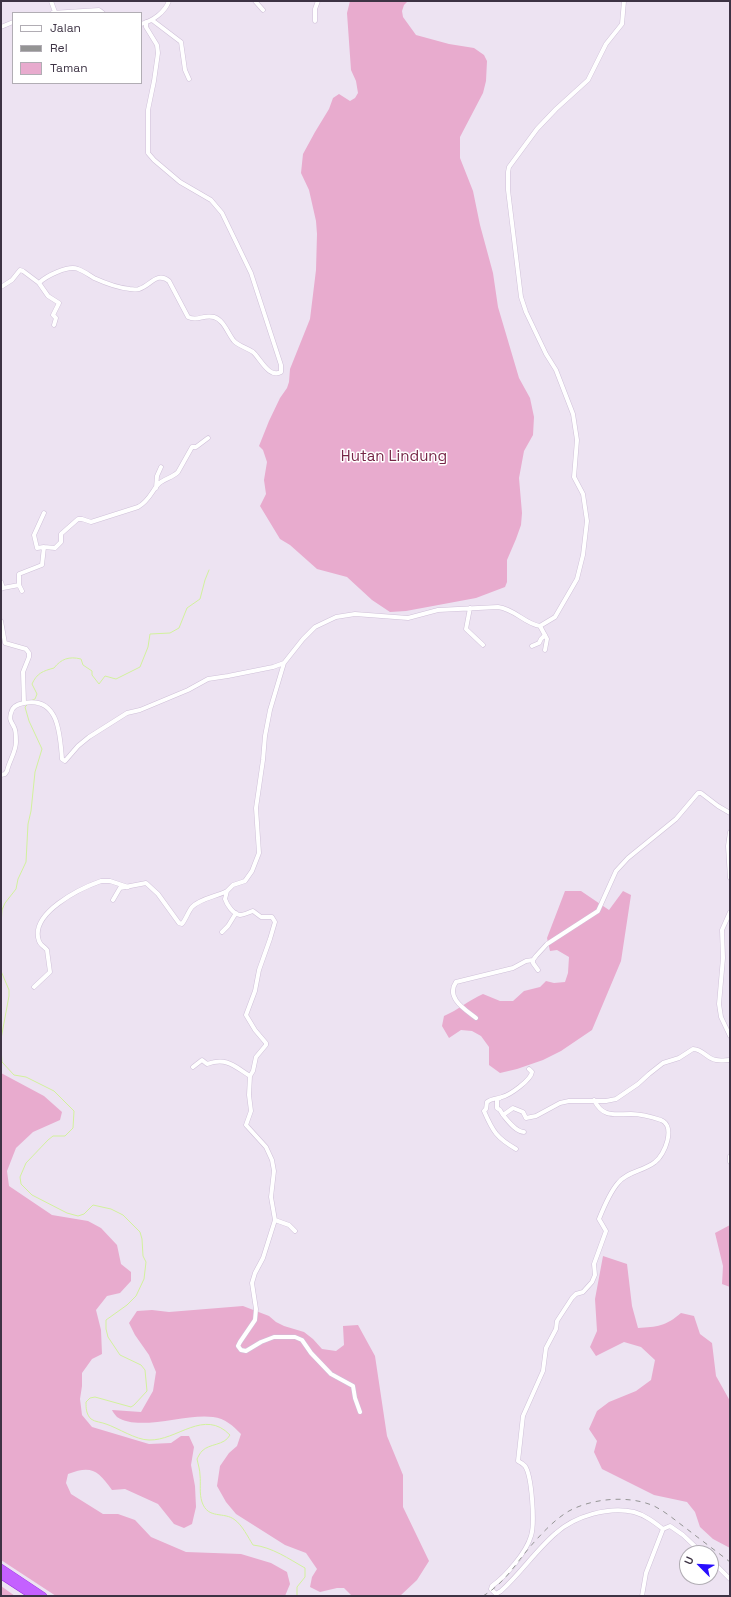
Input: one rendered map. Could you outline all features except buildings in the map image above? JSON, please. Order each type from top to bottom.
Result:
[{"type":"highway","points":[[1,1568],[43,1596]]},
{"type":"highway","points":[[1,1575],[33,1596]]},
{"type":"street","points":[[51,1],[54,12],[99,10],[102,12]]},
{"type":"street","points":[[142,24],[152,20],[166,8],[169,1]]},
{"type":"street","points":[[255,1],[263,10]]},
{"type":"street","points":[[315,21],[315,9],[318,1]]},
{"type":"street","points":[[113,900],[120,888],[146,883],[157,892],[179,923],[182,924],[193,906],[227,892],[234,884],[244,882],[252,871],[259,853],[256,808],[265,736],[270,710],[284,663],[303,639],[315,627],[336,617],[359,614],[408,618],[438,610],[470,608],[502,608],[522,616],[532,624],[540,626],[555,617],[576,579],[583,555],[588,521],[583,494],[574,477],[577,440],[574,414],[556,370],[546,354],[526,312],[521,297],[508,190],[508,172],[512,162],[537,129],[556,109],[588,80],[606,44],[622,24],[624,1]]},
{"type":"street","points":[[152,20],[181,42],[185,70],[189,78]]},
{"type":"street","points":[[1,28],[12,22]]},
{"type":"street","points":[[39,283],[52,274],[70,268],[78,268],[96,279],[131,289],[140,289],[156,278],[166,278],[169,280],[188,316],[195,319],[207,315],[216,318],[221,322],[235,342],[253,352],[269,371],[276,374],[282,370],[251,273],[225,217],[211,200],[171,175],[148,153],[148,110],[156,74],[158,50],[156,43],[146,27],[146,22]]},
{"type":"street","points":[[1,287],[12,280],[20,270],[23,271],[39,283],[48,296],[58,303],[53,315],[56,318],[54,325]]},
{"type":"street","points":[[44,513],[34,535],[37,548],[55,548],[61,542],[61,534],[78,519],[91,522],[138,507],[146,502],[160,482],[178,472],[192,447],[196,447],[208,438]]},
{"type":"street","points":[[156,488],[157,476],[161,467]]},
{"type":"street","points":[[17,586],[19,574],[43,565],[42,552],[44,547]]},
{"type":"street","points":[[1,582],[2,588],[17,586]]},
{"type":"street","points":[[17,586],[22,591]]},
{"type":"street","points":[[470,608],[466,629],[483,645]]},
{"type":"street","points":[[1,621],[6,644],[26,649],[28,653],[29,657],[24,667],[23,675],[28,702]]},
{"type":"street","points":[[540,626],[547,639],[545,650]]},
{"type":"street","points":[[532,646],[540,643],[541,638],[545,636]]},
{"type":"street","points":[[1,775],[5,774],[16,743],[15,730],[10,719],[11,713],[15,706],[28,702],[43,705],[54,716],[58,725],[62,759],[65,761],[78,746],[89,737],[127,713],[140,710],[188,690],[206,679],[274,667],[284,663]]},
{"type":"street","points":[[476,1018],[457,1003],[454,998],[452,992],[453,986],[456,982],[513,968],[526,961],[533,960],[547,944],[598,911],[616,871],[628,858],[676,819],[698,793],[701,793],[730,813]]},
{"type":"street","points":[[730,832],[728,846],[730,878]]},
{"type":"street","points":[[34,987],[50,972],[48,950],[40,944],[38,936],[39,928],[43,920],[56,904],[101,881],[110,881],[128,887]]},
{"type":"street","points":[[227,892],[225,901],[232,911],[242,915],[253,911],[261,917],[272,917],[275,922],[259,970],[255,991],[246,1013],[255,1030],[266,1044],[256,1057],[254,1071],[250,1076],[248,1091],[251,1110],[246,1126],[266,1147],[272,1160],[274,1171],[271,1197],[275,1220],[263,1258],[255,1273],[252,1283],[256,1309],[255,1320],[240,1342],[238,1348],[242,1351],[246,1351],[261,1342],[277,1336],[293,1336],[300,1339],[331,1374],[352,1385],[360,1412]]},
{"type":"street","points":[[730,912],[722,930],[724,958],[719,1004],[722,1020],[730,1036]]},
{"type":"street","points":[[222,932],[228,926],[236,913]]},
{"type":"street","points":[[533,960],[533,963],[538,970]]},
{"type":"street","points":[[503,1115],[513,1108],[523,1112],[526,1118],[536,1116],[560,1103],[573,1100],[606,1101],[616,1099],[638,1084],[663,1063],[679,1058],[693,1049],[700,1050],[710,1058],[716,1060],[730,1060]]},
{"type":"street","points":[[193,1067],[202,1060],[207,1064],[219,1060],[227,1062],[250,1076]]},
{"type":"street","points":[[524,1132],[519,1131],[508,1122],[497,1108],[497,1099],[527,1082],[531,1077],[532,1072],[529,1069]]},
{"type":"street","points":[[501,1098],[492,1098],[487,1102],[484,1112],[491,1129],[502,1141],[516,1149]]},
{"type":"street","points":[[594,1100],[599,1108],[607,1114],[642,1116],[665,1122],[669,1131],[668,1139],[656,1162],[622,1179],[616,1185],[600,1219],[606,1232],[595,1262],[594,1280],[583,1292],[576,1294],[572,1298],[557,1321],[556,1329],[546,1348],[543,1371],[524,1413],[520,1433],[518,1461],[525,1466],[531,1486],[531,1534],[521,1555],[507,1573],[492,1586],[491,1589],[496,1594],[501,1591],[555,1534],[566,1525],[584,1517],[608,1511],[623,1510],[642,1515],[663,1529]]},
{"type":"street","points":[[730,1156],[730,1162]]},
{"type":"street","points":[[275,1220],[289,1225],[295,1232]]},
{"type":"street","points":[[642,1596],[646,1573],[663,1529],[670,1526],[693,1545]]},
{"type":"street","points":[[719,1568],[730,1578]]},
{"type":"green space","name":"Hutan Lindung","points":[[350,1],[408,1],[404,5],[402,11],[403,17],[416,35],[449,44],[474,48],[484,55],[487,61],[486,81],[483,93],[460,137],[460,158],[473,191],[480,225],[493,273],[498,307],[519,378],[530,398],[534,417],[533,435],[524,451],[519,478],[522,513],[521,525],[507,560],[507,582],[505,587],[476,598],[406,611],[390,612],[372,600],[347,577],[317,569],[290,545],[280,539],[260,506],[266,494],[264,480],[267,462],[263,450],[259,446],[280,398],[287,388],[290,369],[310,319],[316,270],[316,221],[309,190],[301,173],[303,154],[329,109],[333,98],[339,94],[350,101],[355,98],[358,93],[356,81],[351,70],[347,13]]},
{"type":"green space","points":[[565,891],[581,891],[609,910],[623,891],[631,895],[621,961],[592,1030],[561,1051],[543,1060],[500,1073],[489,1065],[489,1047],[481,1036],[472,1031],[461,1030],[449,1038],[442,1026],[444,1016],[483,994],[500,1001],[513,1001],[524,991],[540,987],[546,981],[554,983],[565,982],[568,973],[569,957],[557,950],[550,951],[547,938]]},
{"type":"green space","points":[[1,1073],[44,1096],[62,1112],[60,1120],[33,1132],[16,1148],[7,1171],[9,1186],[52,1215],[88,1221],[101,1228],[117,1245],[121,1264],[131,1272],[131,1281],[120,1293],[107,1296],[96,1310],[101,1330],[102,1354],[92,1359],[82,1373],[80,1399],[82,1415],[92,1427],[149,1444],[171,1443],[181,1436],[189,1436],[194,1447],[191,1465],[195,1486],[196,1507],[192,1524],[184,1528],[174,1524],[158,1504],[125,1489],[112,1490],[98,1474],[93,1471],[83,1470],[68,1474],[66,1483],[71,1494],[103,1514],[118,1514],[135,1520],[151,1537],[186,1552],[241,1554],[271,1563],[287,1572],[290,1584],[285,1596],[56,1596],[1,1560]]},
{"type":"green space","points":[[730,1225],[730,1287],[722,1284],[723,1266],[715,1233]]},
{"type":"green space","points":[[603,1256],[627,1264],[632,1306],[638,1328],[661,1325],[671,1321],[681,1313],[694,1316],[700,1334],[712,1343],[716,1376],[730,1401],[730,1548],[713,1539],[700,1527],[695,1512],[687,1502],[654,1495],[602,1469],[594,1452],[597,1441],[589,1429],[597,1411],[609,1402],[636,1391],[651,1380],[655,1360],[641,1347],[624,1342],[596,1356],[590,1347],[597,1331],[595,1299]]},
{"type":"green space","points":[[243,1306],[269,1316],[284,1326],[304,1332],[322,1349],[336,1351],[344,1345],[343,1326],[358,1325],[375,1356],[387,1436],[403,1475],[403,1507],[429,1561],[417,1580],[400,1596],[352,1596],[344,1588],[320,1592],[310,1587],[312,1577],[317,1569],[306,1553],[285,1545],[236,1514],[226,1502],[217,1486],[220,1466],[229,1453],[237,1446],[241,1434],[228,1423],[221,1419],[202,1416],[150,1423],[137,1423],[126,1421],[117,1417],[112,1411],[141,1412],[153,1391],[156,1372],[149,1355],[135,1335],[129,1323],[137,1311],[152,1310],[169,1312]]},
{"type":"green space","points":[[1,1586],[15,1596],[1,1596]]},
{"type":"waterway","points":[[28,702],[35,699],[37,694],[32,684],[36,677],[44,671],[54,668],[59,662],[66,659],[81,659],[83,665],[92,671],[92,675],[99,684],[105,676],[116,679],[140,667],[148,647],[150,634],[170,633],[179,628],[187,608],[200,599],[209,570]]},
{"type":"waterway","points":[[1,925],[2,910],[5,903],[16,889],[18,879],[26,862],[28,824],[31,811],[35,772],[42,749],[29,721],[25,707],[27,705]]},
{"type":"waterway","points":[[1,971],[9,990],[1,1039]]},
{"type":"waterway","points":[[1,1048],[2,1062],[14,1075],[26,1077],[54,1091],[74,1111],[73,1128],[65,1136],[53,1136],[26,1163],[20,1177],[21,1184],[32,1195],[67,1213],[78,1216],[84,1214],[93,1205],[111,1209],[123,1215],[140,1232],[142,1239],[143,1256],[146,1262],[144,1279],[136,1296],[127,1305],[106,1320],[106,1329],[108,1337],[120,1355],[141,1365],[145,1370],[147,1391],[131,1407],[95,1397],[90,1398],[86,1402],[88,1415],[94,1421],[106,1424],[133,1436],[149,1440],[170,1436],[200,1425],[210,1425],[220,1428],[230,1435],[221,1443],[205,1448],[197,1459],[200,1473],[200,1492],[202,1502],[208,1511],[231,1517],[238,1522],[253,1545],[274,1551],[305,1568],[305,1577],[297,1587],[297,1596]]},
{"type":"railway","points":[[483,1596],[506,1577],[544,1531],[556,1520],[569,1511],[589,1503],[600,1501],[622,1499],[634,1500],[654,1506],[663,1511],[730,1562]]}]
